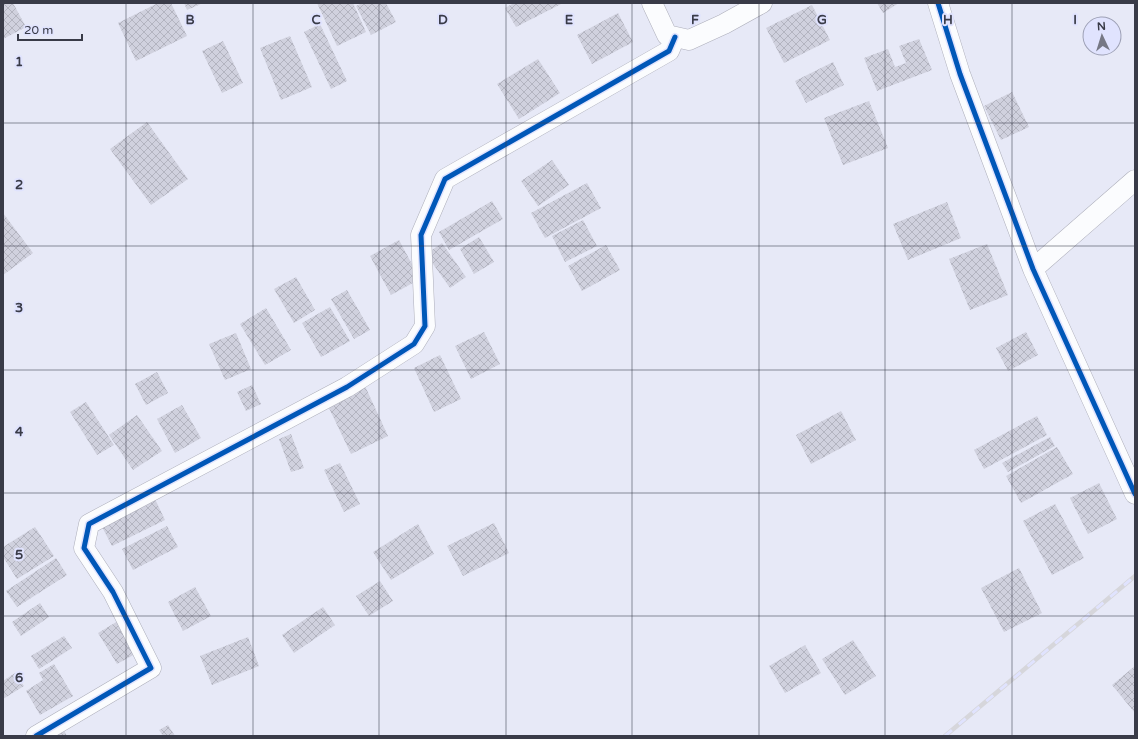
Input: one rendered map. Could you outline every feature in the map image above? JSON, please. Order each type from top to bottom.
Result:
[{"type":"street","points":[[652,3],[667,35],[689,40],[724,24],[762,3]]},
{"type":"street","points":[[938,3],[960,74],[1033,269],[1135,494]]},
{"type":"street","points":[[36,736],[151,668],[113,592],[84,548],[89,524],[347,386],[414,344],[425,326],[421,235],[445,179],[669,50],[675,37]]},
{"type":"street","points":[[1033,269],[1135,180]]},
{"type":"building","points":[[3,3],[13,3],[26,27],[3,39]]},
{"type":"building","points":[[158,3],[171,3],[187,36],[136,61],[118,23]]},
{"type":"building","points":[[184,3],[203,3],[187,10]]},
{"type":"building","points":[[317,3],[353,3],[366,32],[337,46]]},
{"type":"building","points":[[362,3],[386,3],[396,22],[371,35],[356,6]]},
{"type":"building","points":[[514,3],[563,3],[516,27],[505,8]]},
{"type":"building","points":[[877,3],[899,3],[883,13]]},
{"type":"building","points":[[812,5],[830,40],[784,63],[766,28]]},
{"type":"building","points":[[618,13],[633,42],[592,64],[577,35]]},
{"type":"building","points":[[320,24],[347,81],[331,89],[304,32]]},
{"type":"building","points":[[290,36],[312,87],[281,100],[260,48]]},
{"type":"building","points":[[919,39],[932,70],[877,91],[864,58],[888,49],[895,67],[906,63],[899,46]]},
{"type":"building","points":[[223,41],[243,83],[222,93],[202,51]]},
{"type":"building","points":[[538,59],[560,93],[519,119],[497,84]]},
{"type":"building","points":[[833,62],[844,85],[806,103],[795,81]]},
{"type":"building","points":[[1012,92],[1029,127],[1001,140],[984,106]]},
{"type":"building","points":[[869,101],[888,148],[843,165],[824,118]]},
{"type":"building","points":[[147,122],[188,179],[151,205],[110,149]]},
{"type":"building","points":[[552,160],[569,185],[538,206],[521,181]]},
{"type":"building","points":[[587,183],[601,208],[545,238],[531,213]]},
{"type":"building","points":[[492,201],[503,219],[449,250],[439,232]]},
{"type":"building","points":[[947,202],[961,238],[908,260],[893,224]]},
{"type":"building","points":[[3,213],[33,253],[3,275]]},
{"type":"building","points":[[583,220],[597,246],[565,262],[552,236]]},
{"type":"building","points":[[479,237],[494,262],[474,274],[460,249]]},
{"type":"building","points":[[399,240],[420,279],[391,295],[370,256]]},
{"type":"building","points":[[442,243],[466,277],[450,288],[426,254]]},
{"type":"building","points":[[987,244],[1008,295],[970,310],[949,259]]},
{"type":"building","points":[[606,245],[620,270],[582,291],[568,266]]},
{"type":"building","points":[[296,277],[315,310],[294,323],[274,289]]},
{"type":"building","points":[[347,290],[370,330],[354,339],[331,299]]},
{"type":"building","points":[[330,307],[350,341],[321,357],[302,323]]},
{"type":"building","points":[[266,308],[291,350],[265,365],[240,324]]},
{"type":"building","points":[[484,332],[500,364],[471,379],[455,346]]},
{"type":"building","points":[[1026,332],[1038,355],[1008,371],[996,348]]},
{"type":"building","points":[[236,333],[251,369],[225,380],[209,344]]},
{"type":"building","points":[[440,355],[461,399],[434,412],[414,368]]},
{"type":"building","points":[[157,372],[168,393],[146,405],[135,384]]},
{"type":"building","points":[[252,385],[261,404],[246,411],[237,392]]},
{"type":"building","points":[[365,386],[388,436],[351,454],[327,404]]},
{"type":"building","points":[[86,402],[114,445],[97,455],[70,412]]},
{"type":"building","points":[[182,405],[201,438],[175,453],[157,419]]},
{"type":"building","points":[[841,411],[856,440],[811,464],[796,435]]},
{"type":"building","points":[[137,415],[162,451],[133,470],[109,435]]},
{"type":"building","points":[[1037,416],[1047,435],[984,469],[974,450]]},
{"type":"building","points":[[291,434],[304,468],[291,472],[279,439]]},
{"type":"building","points":[[1050,437],[1055,446],[1008,472],[1002,463]]},
{"type":"building","points":[[1057,447],[1073,474],[1021,503],[1006,476]]},
{"type":"building","points":[[340,463],[360,504],[344,512],[324,470]]},
{"type":"building","points":[[1099,483],[1117,519],[1088,534],[1070,498]]},
{"type":"building","points":[[155,499],[165,520],[112,546],[101,525]]},
{"type":"building","points":[[1055,504],[1084,558],[1052,575],[1023,521]]},
{"type":"building","points":[[494,523],[509,553],[463,576],[447,546]]},
{"type":"building","points":[[418,524],[434,554],[391,580],[373,552]]},
{"type":"building","points":[[167,526],[178,547],[133,570],[122,549]]},
{"type":"building","points":[[35,527],[54,556],[17,579],[3,557],[3,547]]},
{"type":"building","points":[[56,558],[67,575],[17,607],[6,591]]},
{"type":"building","points":[[1019,568],[1042,613],[1004,632],[981,588]]},
{"type":"building","points":[[380,581],[393,601],[369,616],[356,596]]},
{"type":"building","points":[[195,587],[211,616],[183,631],[168,602]]},
{"type":"building","points":[[40,603],[49,617],[21,636],[12,622]]},
{"type":"building","points":[[323,607],[335,625],[294,653],[282,635]]},
{"type":"building","points":[[118,621],[137,653],[117,664],[98,633]]},
{"type":"building","points":[[64,636],[72,648],[39,669],[31,656]]},
{"type":"building","points":[[248,637],[259,666],[212,685],[200,656]]},
{"type":"building","points":[[853,640],[876,676],[845,695],[822,659]]},
{"type":"building","points":[[805,645],[821,673],[785,693],[769,666]]},
{"type":"building","points":[[54,664],[73,696],[40,715],[26,691],[43,680],[39,673]]},
{"type":"building","points":[[1135,666],[1135,713],[1112,685]]},
{"type":"building","points":[[15,673],[24,686],[3,699],[3,681]]},
{"type":"building","points":[[168,725],[175,736],[163,736],[159,730]]},
{"type":"building","points":[[64,730],[67,736],[53,736]]},
{"type":"railway","points":[[945,736],[1135,576]]},
{"type":"cycle path","points":[[938,3],[960,74],[1033,269],[1135,494]]},
{"type":"cycle path","points":[[36,736],[151,668],[113,592],[84,548],[89,524],[347,387],[414,344],[425,326],[421,235],[445,179],[669,51],[675,37]]}]
